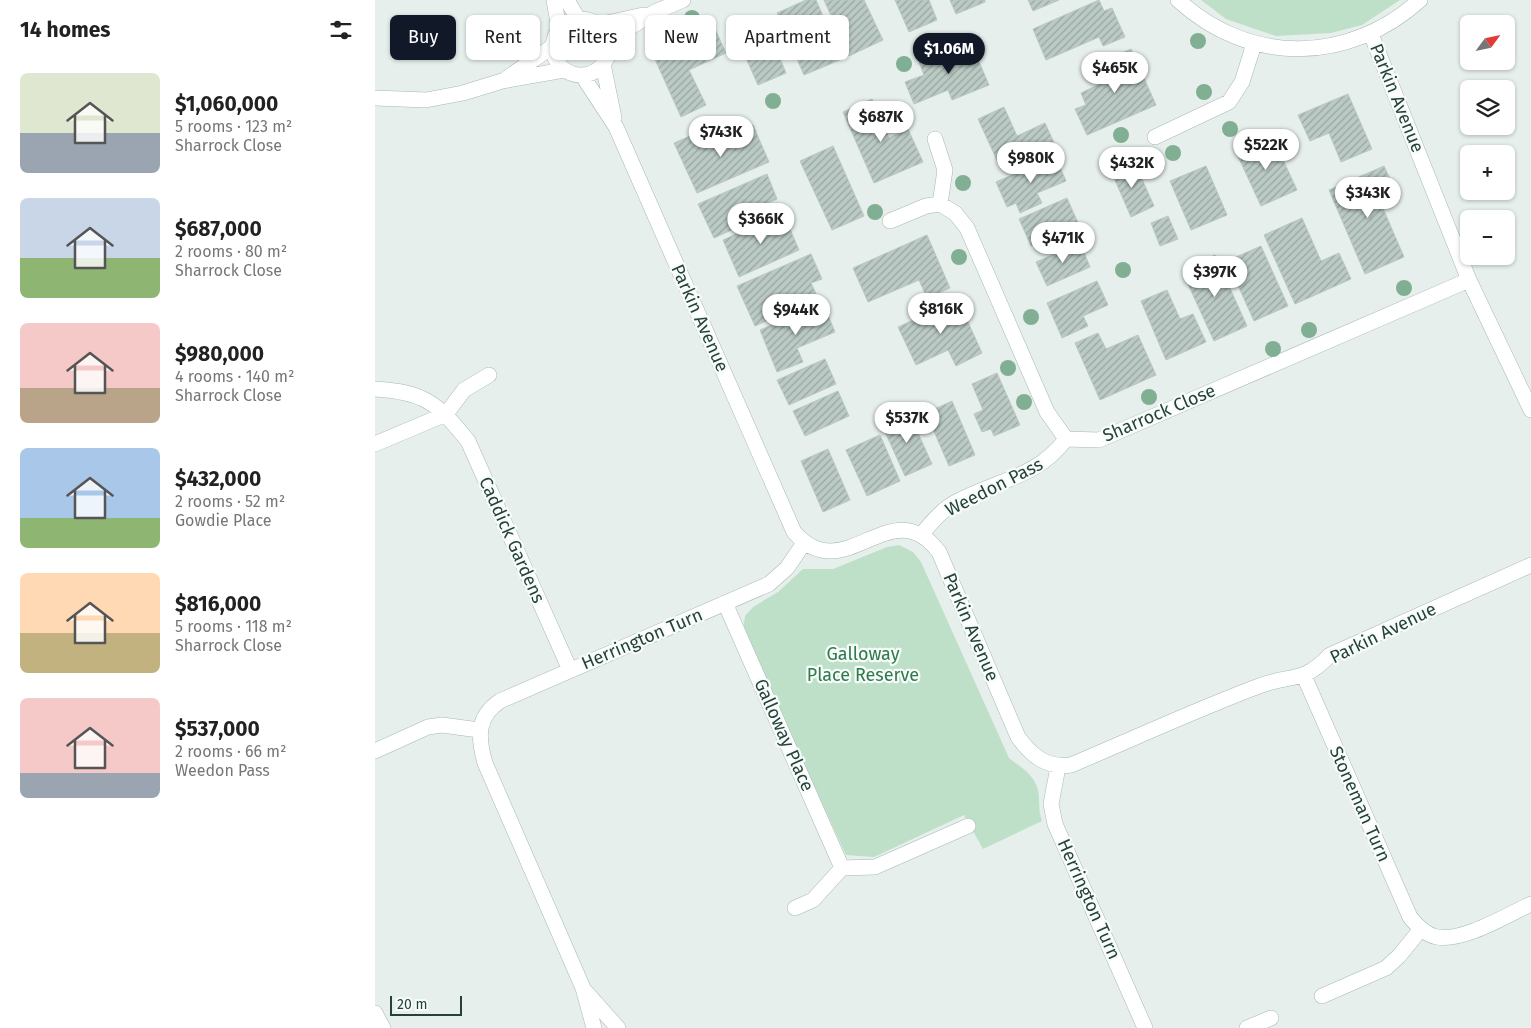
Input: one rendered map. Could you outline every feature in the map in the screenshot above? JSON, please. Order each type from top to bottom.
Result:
[{"type":"street","points":[[554,0],[557,15]]},
{"type":"street","points":[[567,0],[576,15]]},
{"type":"street","points":[[635,24],[655,12],[683,0]]},
{"type":"street","points":[[1178,0],[1194,14],[1223,31],[1253,44],[1280,50],[1333,46],[1371,34],[1402,17],[1420,0]]},
{"type":"street","points":[[635,17],[655,12]]},
{"type":"street","name":"Parkin Avenue","points":[[1371,34],[1469,280],[1531,410]]},
{"type":"street","points":[[1155,137],[1229,102],[1242,82],[1253,44]]},
{"type":"street","points":[[502,81],[550,48]]},
{"type":"street","points":[[557,60],[564,70]]},
{"type":"street","points":[[375,98],[426,100],[463,93],[502,81],[564,70],[582,75],[597,70],[605,60]]},
{"type":"street","name":"Parkin Avenue","points":[[603,64],[616,127]]},
{"type":"street","name":"Parkin Avenue","points":[[582,75],[616,127],[794,532],[804,543]]},
{"type":"street","points":[[935,139],[945,170],[940,204]]},
{"type":"street","points":[[890,221],[926,206],[940,204],[955,214],[967,228],[1047,412],[1067,439]]},
{"type":"street","name":"Sharrock Close","points":[[1067,439],[1099,440],[1469,280]]},
{"type":"street","points":[[375,444],[446,414],[464,390],[489,376]]},
{"type":"street","name":"Caddick Gardens","points":[[375,390],[404,391],[426,399],[446,414],[468,441],[569,670]]},
{"type":"street","name":"Weedon Pass","points":[[921,535],[938,515],[957,502],[1039,466],[1054,455],[1067,439]]},
{"type":"street","points":[[804,543],[817,551],[830,552],[846,549],[885,532],[912,531],[921,535]]},
{"type":"street","name":"Parkin Avenue","points":[[921,535],[933,544],[939,552],[1018,737],[1028,751],[1039,760],[1058,767],[1071,765],[1260,685],[1304,676],[1317,668],[1330,655],[1531,564]]},
{"type":"street","name":"Herrington Turn","points":[[479,730],[483,719],[494,704],[769,584],[787,568],[804,543]]},
{"type":"street","name":"Galloway Place","points":[[725,603],[842,868]]},
{"type":"street","name":"Stoneman Turn","points":[[1304,676],[1410,917],[1421,929]]},
{"type":"street","points":[[375,751],[428,727],[442,725],[479,730],[479,743],[485,763],[583,988],[594,1028]]},
{"type":"street","name":"Herrington Turn","points":[[1058,767],[1051,804],[1055,824],[1145,1028]]},
{"type":"street","points":[[795,908],[813,900],[842,868],[875,867],[968,826]]},
{"type":"street","points":[[1322,996],[1386,968],[1399,956],[1421,929],[1436,937],[1452,938],[1531,904]]},
{"type":"street","points":[[583,988],[617,1028]]},
{"type":"street","points":[[375,1013],[383,1028]]},
{"type":"street","points":[[1247,1028],[1271,1018]]},
{"type":"green space","points":[[1201,0],[1400,0],[1362,25],[1331,33],[1276,36],[1226,19]]},
{"type":"green space","name":"Galloway Place Reserve","points":[[899,545],[913,552],[921,562],[1009,758],[1030,775],[1038,790],[1042,821],[983,849],[964,815],[874,857],[846,855],[743,632],[745,616],[753,607],[778,592],[803,569],[833,569],[887,547]]},
{"type":"building","points":[[806,0],[816,0],[823,15],[778,15],[777,13]]},
{"type":"building","points":[[824,0],[864,0],[883,40],[849,56],[849,15],[831,15]]},
{"type":"building","points":[[895,0],[929,0],[937,20],[909,32]]},
{"type":"building","points":[[950,0],[985,0],[985,2],[956,14]]},
{"type":"building","points":[[1028,0],[1059,0],[1033,11]]},
{"type":"building","points":[[1099,0],[1104,11],[1112,8],[1125,37],[1103,46],[1099,37],[1046,60],[1033,29]]},
{"type":"building","points":[[716,31],[726,53],[716,58]]},
{"type":"building","points":[[970,41],[989,85],[952,100],[948,90],[914,104],[905,82],[924,75],[919,62]]},
{"type":"building","points":[[1131,49],[1156,105],[1087,135],[1075,109],[1086,105],[1081,93],[1104,82],[1096,65]]},
{"type":"building","points":[[655,60],[711,60],[689,70],[706,105],[681,117]]},
{"type":"building","points":[[747,60],[781,60],[786,73],[758,85]]},
{"type":"building","points":[[797,60],[840,60],[804,75]]},
{"type":"building","points":[[1348,94],[1372,149],[1341,162],[1329,133],[1310,141],[1298,115]]},
{"type":"building","points":[[872,99],[889,138],[908,129],[923,162],[874,183],[843,112]]},
{"type":"building","points":[[1004,107],[1017,136],[1045,123],[1055,145],[1001,169],[978,119]]},
{"type":"building","points":[[753,125],[769,162],[697,193],[674,143],[697,133],[704,148]]},
{"type":"building","points":[[1272,136],[1297,190],[1261,206],[1236,152]]},
{"type":"building","points":[[833,146],[864,216],[832,230],[800,161]]},
{"type":"building","points":[[1055,156],[1066,181],[1037,193],[1042,203],[1020,213],[1016,203],[1007,207],[996,182]]},
{"type":"building","points":[[1134,161],[1154,206],[1131,217],[1111,171]]},
{"type":"building","points":[[1206,166],[1227,215],[1191,230],[1170,181]]},
{"type":"building","points":[[1384,166],[1396,192],[1379,199],[1404,257],[1365,274],[1329,190]]},
{"type":"building","points":[[767,174],[777,199],[734,218],[738,227],[714,238],[698,204]]},
{"type":"building","points":[[1067,198],[1079,225],[1031,246],[1019,219]]},
{"type":"building","points":[[783,213],[799,250],[739,277],[723,240]]},
{"type":"building","points":[[1168,216],[1178,239],[1160,246],[1151,223]]},
{"type":"building","points":[[1302,218],[1321,261],[1339,253],[1351,279],[1295,304],[1264,235]]},
{"type":"building","points":[[927,235],[950,288],[927,298],[919,280],[868,302],[853,268]]},
{"type":"building","points":[[1080,243],[1090,267],[1047,286],[1036,262]]},
{"type":"building","points":[[1261,246],[1288,306],[1254,321],[1227,261]]},
{"type":"building","points":[[811,254],[822,279],[811,283],[818,298],[755,326],[737,286]]},
{"type":"building","points":[[1215,255],[1247,326],[1214,341],[1182,271]]},
{"type":"building","points":[[1097,281],[1108,305],[1083,316],[1088,326],[1062,338],[1047,303]]},
{"type":"building","points":[[1167,290],[1180,319],[1193,314],[1206,342],[1166,360],[1141,301]]},
{"type":"building","points":[[958,300],[982,353],[956,366],[948,350],[916,365],[898,327]]},
{"type":"building","points":[[823,303],[835,332],[797,348],[803,362],[777,372],[760,330]]},
{"type":"building","points":[[1098,333],[1106,349],[1138,335],[1156,375],[1100,400],[1075,343]]},
{"type":"building","points":[[825,359],[836,384],[789,405],[777,380]]},
{"type":"building","points":[[997,373],[1020,425],[994,436],[991,429],[982,432],[974,414],[983,410],[972,384]]},
{"type":"building","points":[[838,391],[849,416],[805,436],[793,411]]},
{"type":"building","points":[[952,401],[975,455],[949,466],[926,413]]},
{"type":"building","points":[[908,411],[932,464],[905,476],[881,423]]},
{"type":"building","points":[[880,435],[900,481],[867,496],[846,450]]},
{"type":"building","points":[[828,449],[850,500],[823,512],[801,461]]}]
